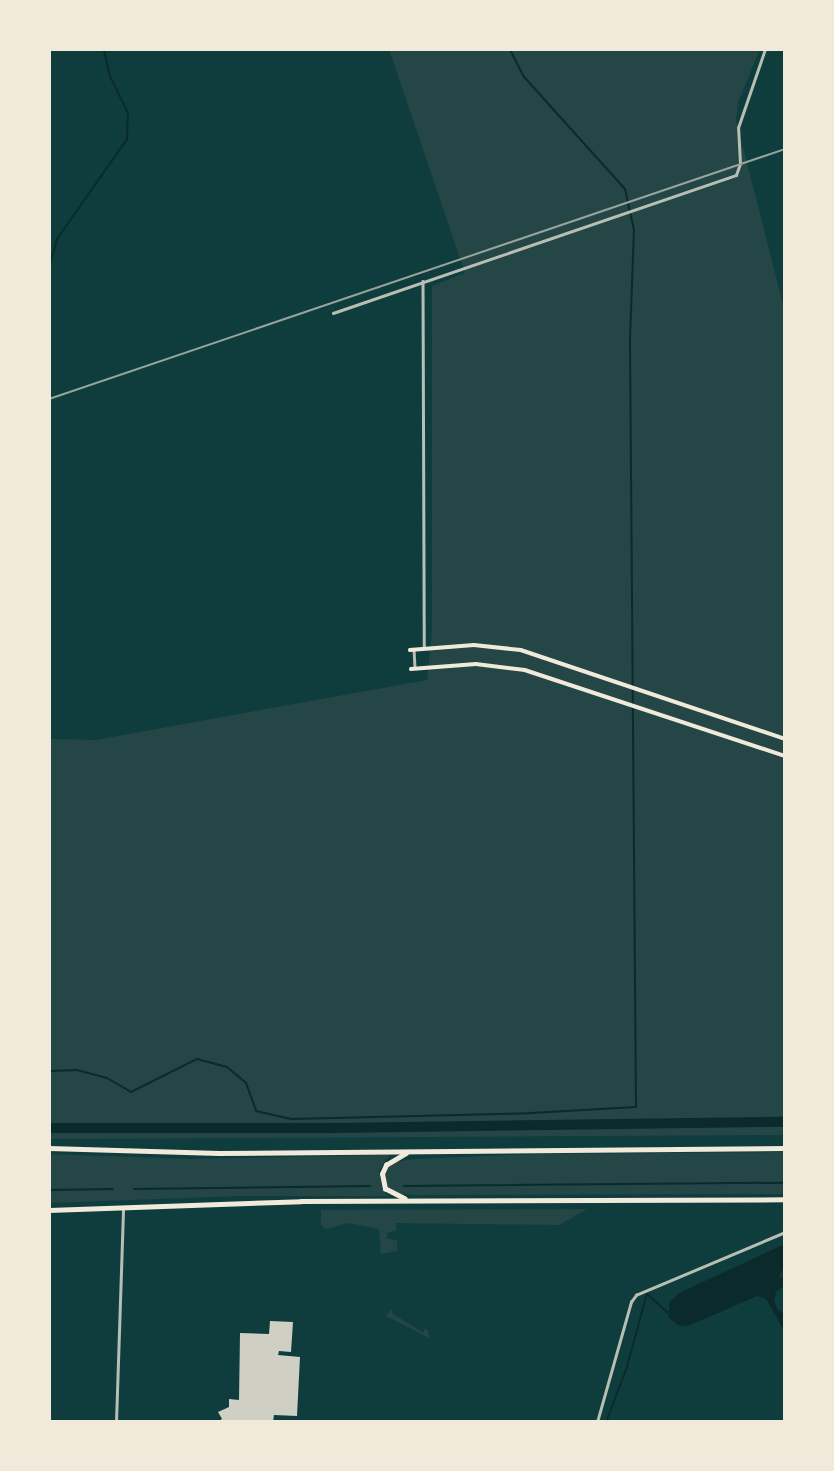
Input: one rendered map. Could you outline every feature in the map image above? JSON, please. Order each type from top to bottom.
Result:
[{"type":"highway","points":[[49,1148],[219,1153],[785,1147]]},
{"type":"highway","points":[[410,1151],[386,1164],[382,1181],[392,1194],[411,1201]]},
{"type":"highway","points":[[49,1210],[123,1206],[411,1201],[785,1199]]},
{"type":"main road","points":[[412,649],[474,645],[521,650],[785,739]]},
{"type":"main road","points":[[413,669],[476,664],[525,670],[785,756]]},
{"type":"street","points":[[333,313],[422,281],[632,213],[739,172],[738,128],[765,49]]},
{"type":"street","points":[[422,281],[424,648]]},
{"type":"street","points":[[412,649],[413,669]]},
{"type":"street","points":[[116,1422],[123,1206]]},
{"type":"street","points":[[597,1422],[631,1302],[636,1295],[785,1232]]},
{"type":"shaded area","points":[[389,49],[760,49],[738,103],[736,120],[785,312],[785,1135],[49,1139],[49,739],[96,740],[427,680],[432,632],[432,286],[465,273]]},
{"type":"shaded area","points":[[785,1152],[785,1194],[413,1195],[397,1193],[388,1187],[385,1178],[390,1163],[413,1159],[535,1154]]},
{"type":"shaded area","points":[[49,1154],[192,1159],[389,1155],[379,1171],[382,1189],[388,1196],[239,1196],[49,1203]]},
{"type":"shaded area","points":[[587,1209],[559,1225],[396,1223],[396,1230],[387,1233],[387,1238],[397,1241],[397,1251],[381,1254],[379,1229],[349,1223],[326,1229],[321,1225],[321,1210]]},
{"type":"shaded area","points":[[785,1244],[785,1265],[779,1277],[785,1278],[785,1285],[776,1292],[774,1301],[778,1310],[785,1314],[785,1332],[766,1299],[757,1296],[688,1326],[678,1325],[668,1317],[670,1301],[681,1292]]},
{"type":"shaded area","points":[[391,1309],[393,1314],[424,1333],[424,1329],[428,1330],[429,1338],[386,1316]]},
{"type":"building","points":[[270,1321],[293,1322],[291,1352],[279,1351],[278,1355],[300,1357],[297,1416],[274,1415],[273,1422],[217,1422],[222,1419],[218,1412],[229,1407],[229,1399],[239,1400],[240,1333],[269,1334]]},
{"type":"waterway","points":[[49,267],[57,239],[127,139],[128,113],[110,76],[104,49]]},
{"type":"waterway","points":[[49,1071],[77,1070],[107,1078],[131,1092],[197,1059],[227,1067],[246,1083],[256,1111],[292,1119],[531,1113],[636,1107],[630,338],[634,230],[625,189],[524,77],[510,49]]},
{"type":"waterway","points":[[49,1128],[336,1128],[785,1122]]},
{"type":"waterway","points":[[404,1186],[785,1183]]},
{"type":"waterway","points":[[134,1189],[370,1186]]},
{"type":"waterway","points":[[49,1190],[113,1189]]},
{"type":"waterway","points":[[606,1422],[626,1370],[647,1294],[667,1312]]},
{"type":"railway","points":[[49,399],[785,149]]}]
